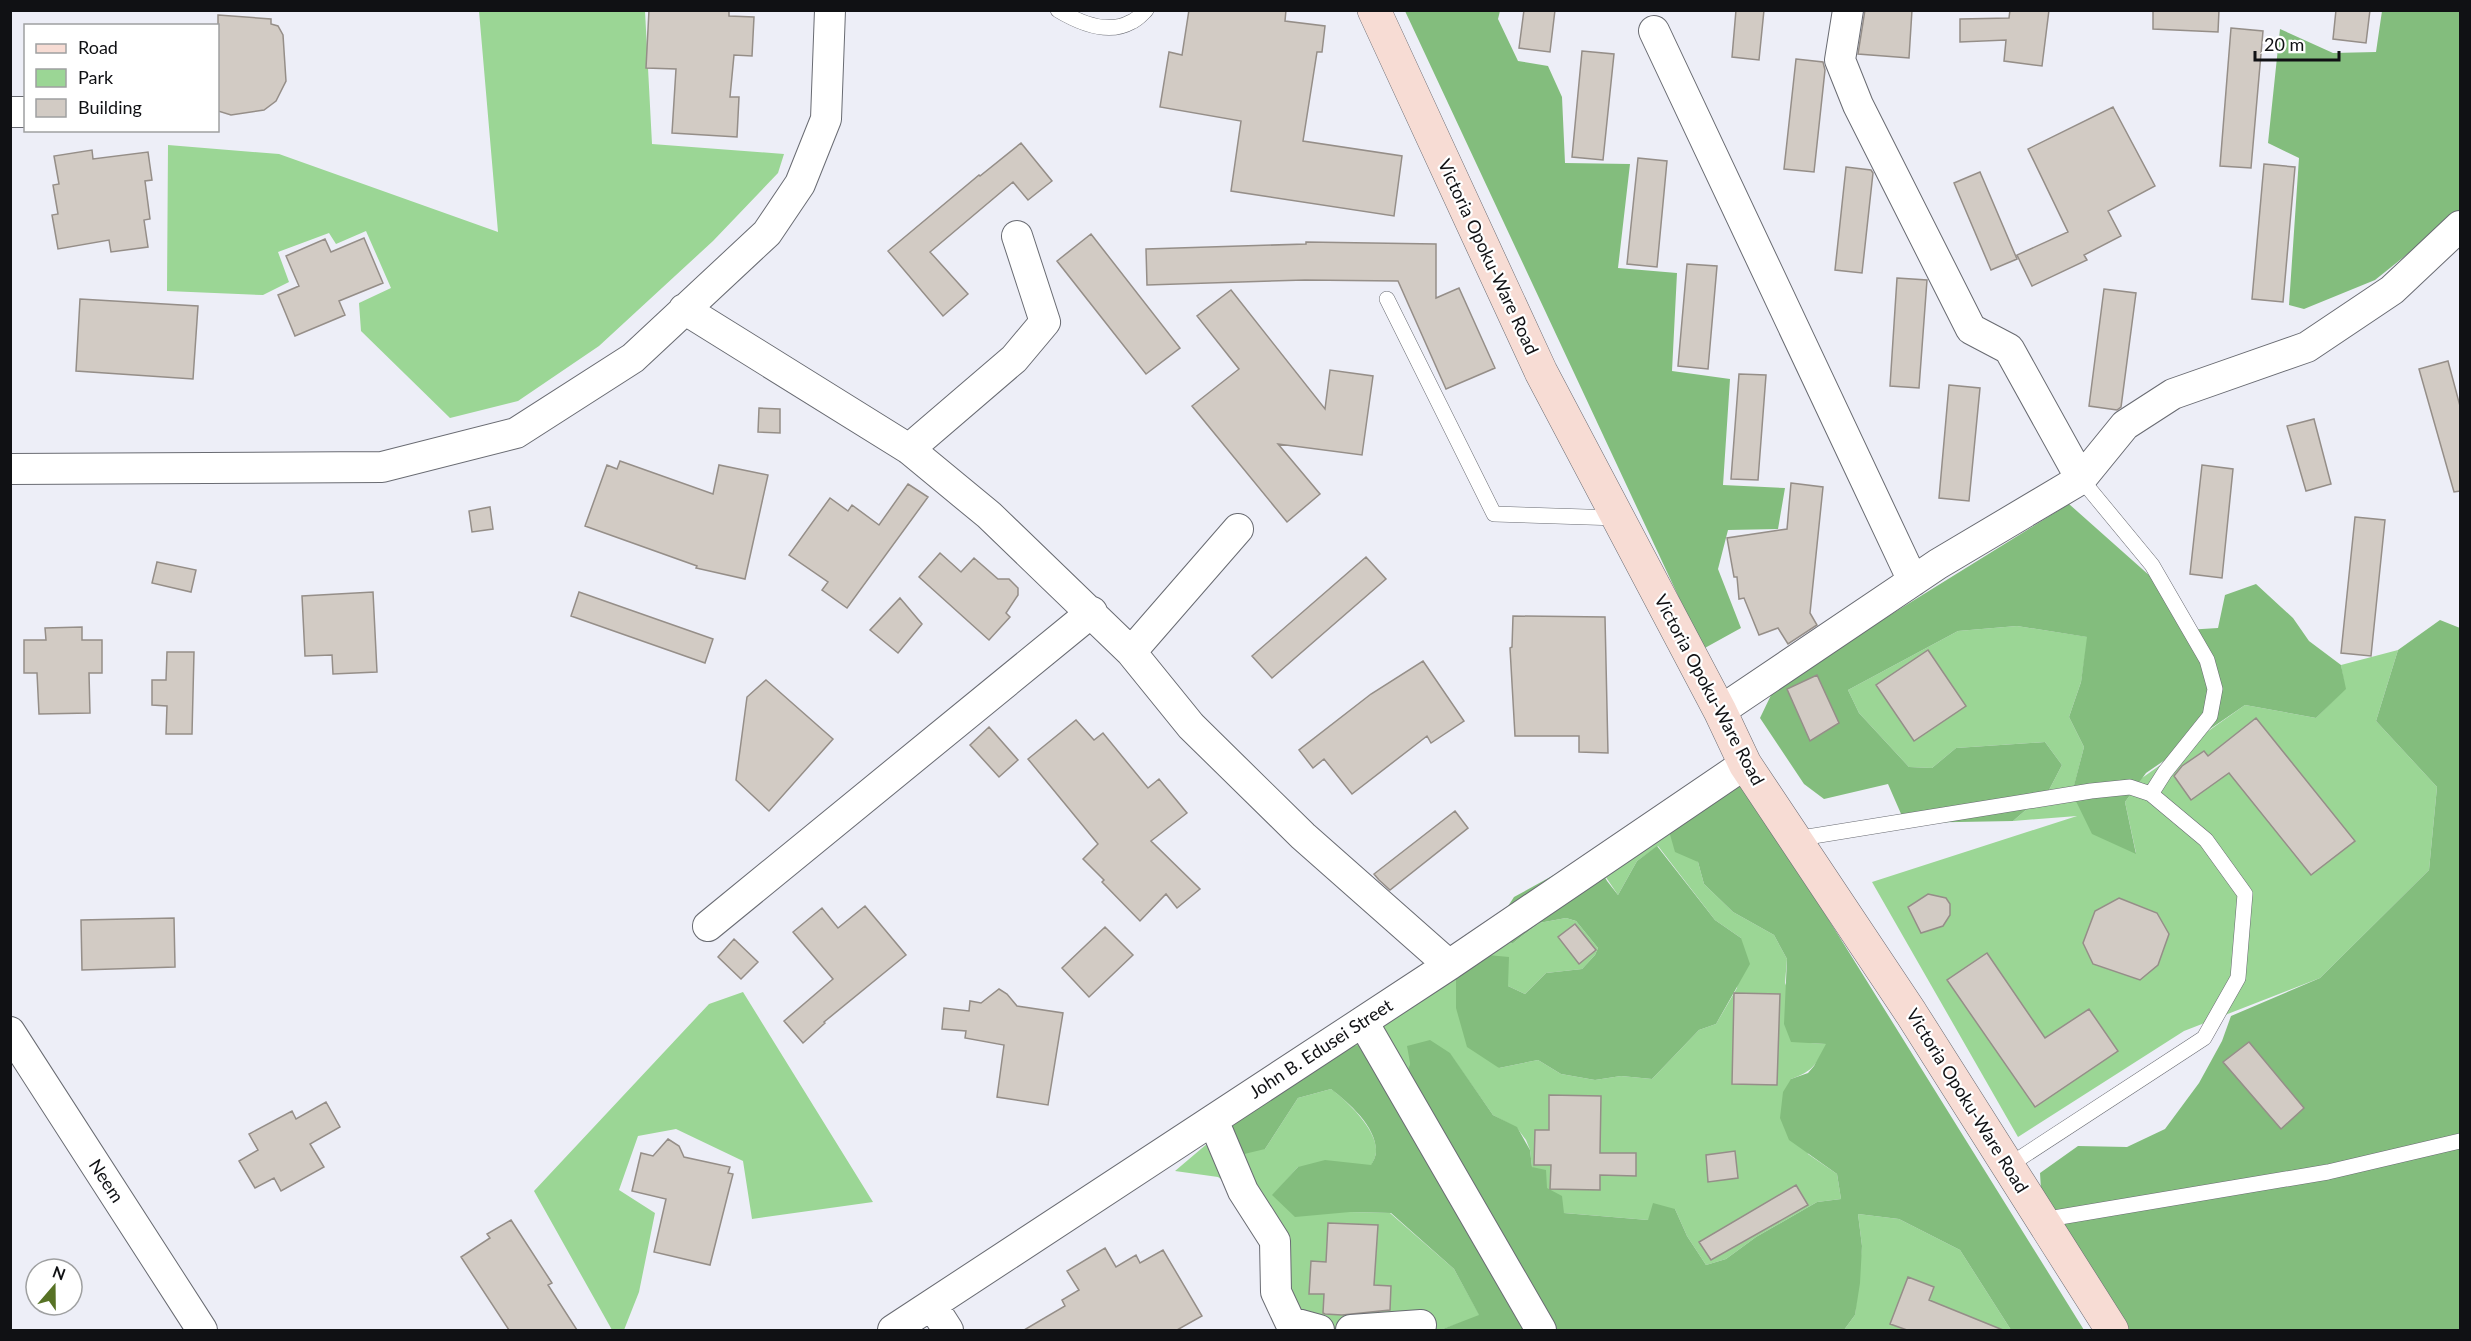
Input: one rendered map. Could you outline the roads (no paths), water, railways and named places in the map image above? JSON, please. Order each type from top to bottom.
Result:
[{"type":"main road","name":"Victoria Opoku-Ware Road","points":[[1374,10],[1541,372],[1720,711],[1745,764],[1911,1013],[2112,1330]]},
{"type":"street","points":[[10,469],[382,467],[516,433],[633,358],[766,233],[800,184],[826,120],[830,10]]},
{"type":"street","points":[[1848,10],[1840,60],[1858,105],[1971,329],[2009,349],[2081,479]]},
{"type":"street","points":[[1654,31],[1913,581]]},
{"type":"street","points":[[1720,711],[1938,564],[2081,479],[2125,425],[2173,394],[2307,347],[2392,290],[2460,226]]},
{"type":"street","points":[[909,449],[1014,359],[1045,322],[1017,236]]},
{"type":"street","points":[[684,309],[909,449],[989,515],[1092,612],[1131,652],[1191,726],[1287,820],[1449,965]]},
{"type":"street","points":[[1131,652],[1238,529]]},
{"type":"street","points":[[708,926],[1092,612]]},
{"type":"street","name":"John B. Edusei Street","points":[[893,1330],[1449,965],[1745,764]]},
{"type":"street","points":[[1363,1022],[1541,1330]]},
{"type":"street","name":"Neem","points":[[10,1032],[202,1330]]},
{"type":"street","points":[[1213,1120],[1243,1191],[1275,1241],[1276,1292],[1290,1322],[1319,1330]]},
{"type":"street","points":[[932,1305],[948,1330]]},
{"type":"street","points":[[1351,1330],[1420,1325]]},
{"type":"lane","points":[[1058,10],[1078,22],[1110,28],[1130,23],[1146,10]]},
{"type":"lane","points":[[1387,298],[1494,514],[1618,518]]},
{"type":"lane","points":[[2081,479],[2152,565],[2207,660],[2215,689],[2210,716],[2165,772],[2151,794]]},
{"type":"lane","points":[[1795,839],[2091,791],[2130,787],[2151,794],[2206,840],[2245,894],[2238,978],[2204,1038],[2008,1166]]},
{"type":"lane","points":[[2042,1220],[2328,1172],[2460,1141]]}]
